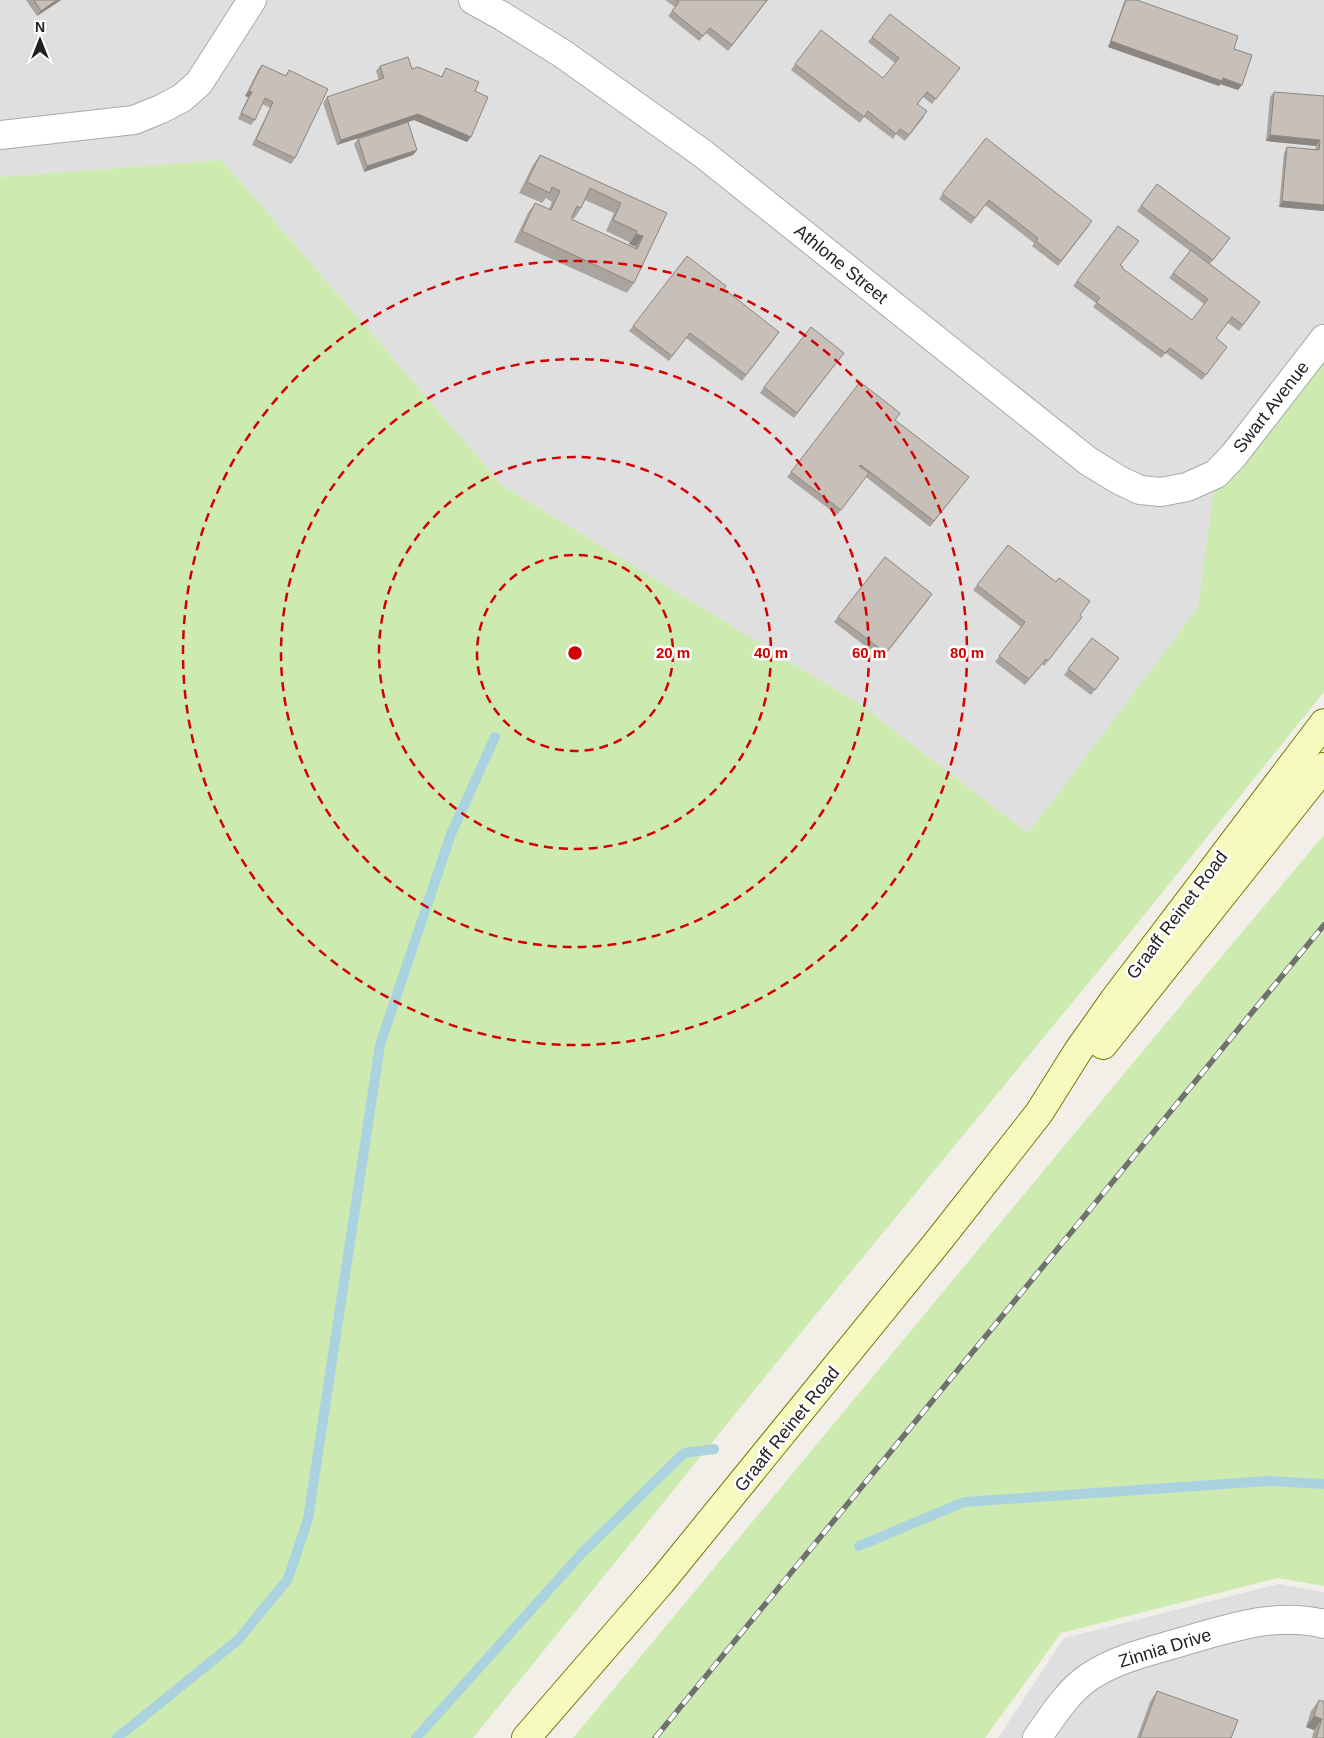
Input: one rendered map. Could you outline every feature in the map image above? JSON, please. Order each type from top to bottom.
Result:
[{"type":"main road","name":"Graaff Reinet Road","points":[[526,1738],[655,1590],[940,1239],[1038,1113],[1114,1000],[1324,723]]},
{"type":"main road","name":"Graaff Reinet Road","points":[[1038,1113],[1088,1063],[1324,767]]},
{"type":"street","points":[[0,135],[134,120],[182,98],[199,83],[252,0]]},
{"type":"street","name":"Athlone Street","points":[[472,0],[502,16],[563,54],[702,153],[1088,461],[1140,490],[1161,492],[1187,487],[1216,474]]},
{"type":"street","name":"Swart Avenue","points":[[1216,474],[1234,455],[1324,340]]},
{"type":"street","name":"Zinnia Drive","points":[[1036,1738],[1066,1697],[1087,1678],[1106,1666],[1126,1658],[1203,1635],[1260,1622],[1295,1620],[1324,1624]]},
{"type":"shaded area","points":[[0,0],[1324,0],[1324,337],[1216,474],[1199,608],[1028,833],[861,705],[503,486],[222,160],[0,177]]},
{"type":"shaded area","points":[[1279,1584],[1324,1592],[1324,1738],[998,1738],[1064,1638]]},
{"type":"green space","points":[[222,160],[503,486],[861,705],[1028,833],[1198,608],[1216,474],[1324,337],[1324,692],[473,1738],[0,1738],[0,177]]},
{"type":"green space","points":[[1324,835],[1324,1586],[1278,1578],[1061,1633],[985,1738],[573,1738],[1201,981]]},
{"type":"building","points":[[34,0],[57,0],[41,11]]},
{"type":"building","points":[[676,0],[767,0],[732,45],[710,28],[703,36],[672,11],[679,2]]},
{"type":"building","points":[[1126,0],[1137,0],[1238,36],[1234,49],[1252,55],[1242,85],[1223,78],[1222,81],[1111,41]]},
{"type":"building","points":[[890,14],[960,68],[936,99],[927,92],[917,104],[927,111],[909,135],[900,129],[896,134],[868,111],[864,117],[795,64],[821,30],[883,78],[899,58],[872,37]]},
{"type":"building","points":[[408,57],[412,69],[418,67],[442,77],[446,68],[479,82],[475,91],[488,97],[471,137],[418,114],[341,140],[327,97],[384,78],[380,66]]},
{"type":"building","points":[[262,65],[286,76],[289,70],[328,89],[295,158],[256,140],[273,102],[265,98],[255,120],[241,113],[252,92],[249,91]]},
{"type":"building","points":[[1274,92],[1324,96],[1324,205],[1282,201],[1287,147],[1319,150],[1320,140],[1270,135]]},
{"type":"building","points":[[408,122],[417,150],[367,166],[358,139]]},
{"type":"building","points":[[986,138],[1092,221],[1061,261],[1036,241],[1038,238],[989,200],[975,218],[942,194]]},
{"type":"building","points":[[540,155],[667,213],[634,283],[522,231],[535,203],[551,210],[560,191],[552,187],[550,193],[527,182]],"holes":[[[590,188],[621,203],[613,220],[637,231],[636,234],[643,236],[637,249],[571,219],[577,206],[581,208]]]},
{"type":"building","points":[[1157,184],[1230,238],[1213,260],[1141,206]]},
{"type":"building","points":[[1118,226],[1139,241],[1120,265],[1122,268],[1192,320],[1208,299],[1173,273],[1191,250],[1260,302],[1243,325],[1232,317],[1216,338],[1227,347],[1206,375],[1170,348],[1165,353],[1096,302],[1100,298],[1077,281]]},
{"type":"building","points":[[687,256],[726,286],[724,289],[779,332],[746,375],[690,333],[672,356],[633,326]]},
{"type":"building","points":[[811,327],[844,353],[797,413],[764,387]]},
{"type":"building","points":[[860,382],[900,413],[895,420],[969,477],[934,521],[861,465],[859,466],[869,473],[841,510],[791,472]]},
{"type":"building","points":[[1008,545],[1056,582],[1059,578],[1090,601],[1080,615],[1082,617],[1048,661],[1046,659],[1029,679],[999,656],[1025,622],[977,585]]},
{"type":"building","points":[[885,557],[932,594],[886,653],[838,617]]},
{"type":"building","points":[[1092,638],[1119,658],[1095,690],[1068,669]]},
{"type":"building","points":[[1157,1691],[1238,1720],[1231,1738],[1140,1738]]},
{"type":"building","points":[[1319,1700],[1324,1702],[1324,1738],[1316,1738],[1322,1719],[1314,1716]]},
{"type":"waterway","points":[[117,1738],[238,1640],[288,1579],[308,1519],[380,1045],[451,834],[495,737]]},
{"type":"waterway","points":[[416,1738],[582,1553],[684,1453],[714,1449]]},
{"type":"waterway","points":[[859,1546],[964,1502],[1268,1481],[1324,1484]]},
{"type":"railway","points":[[655,1738],[1324,925]]}]
